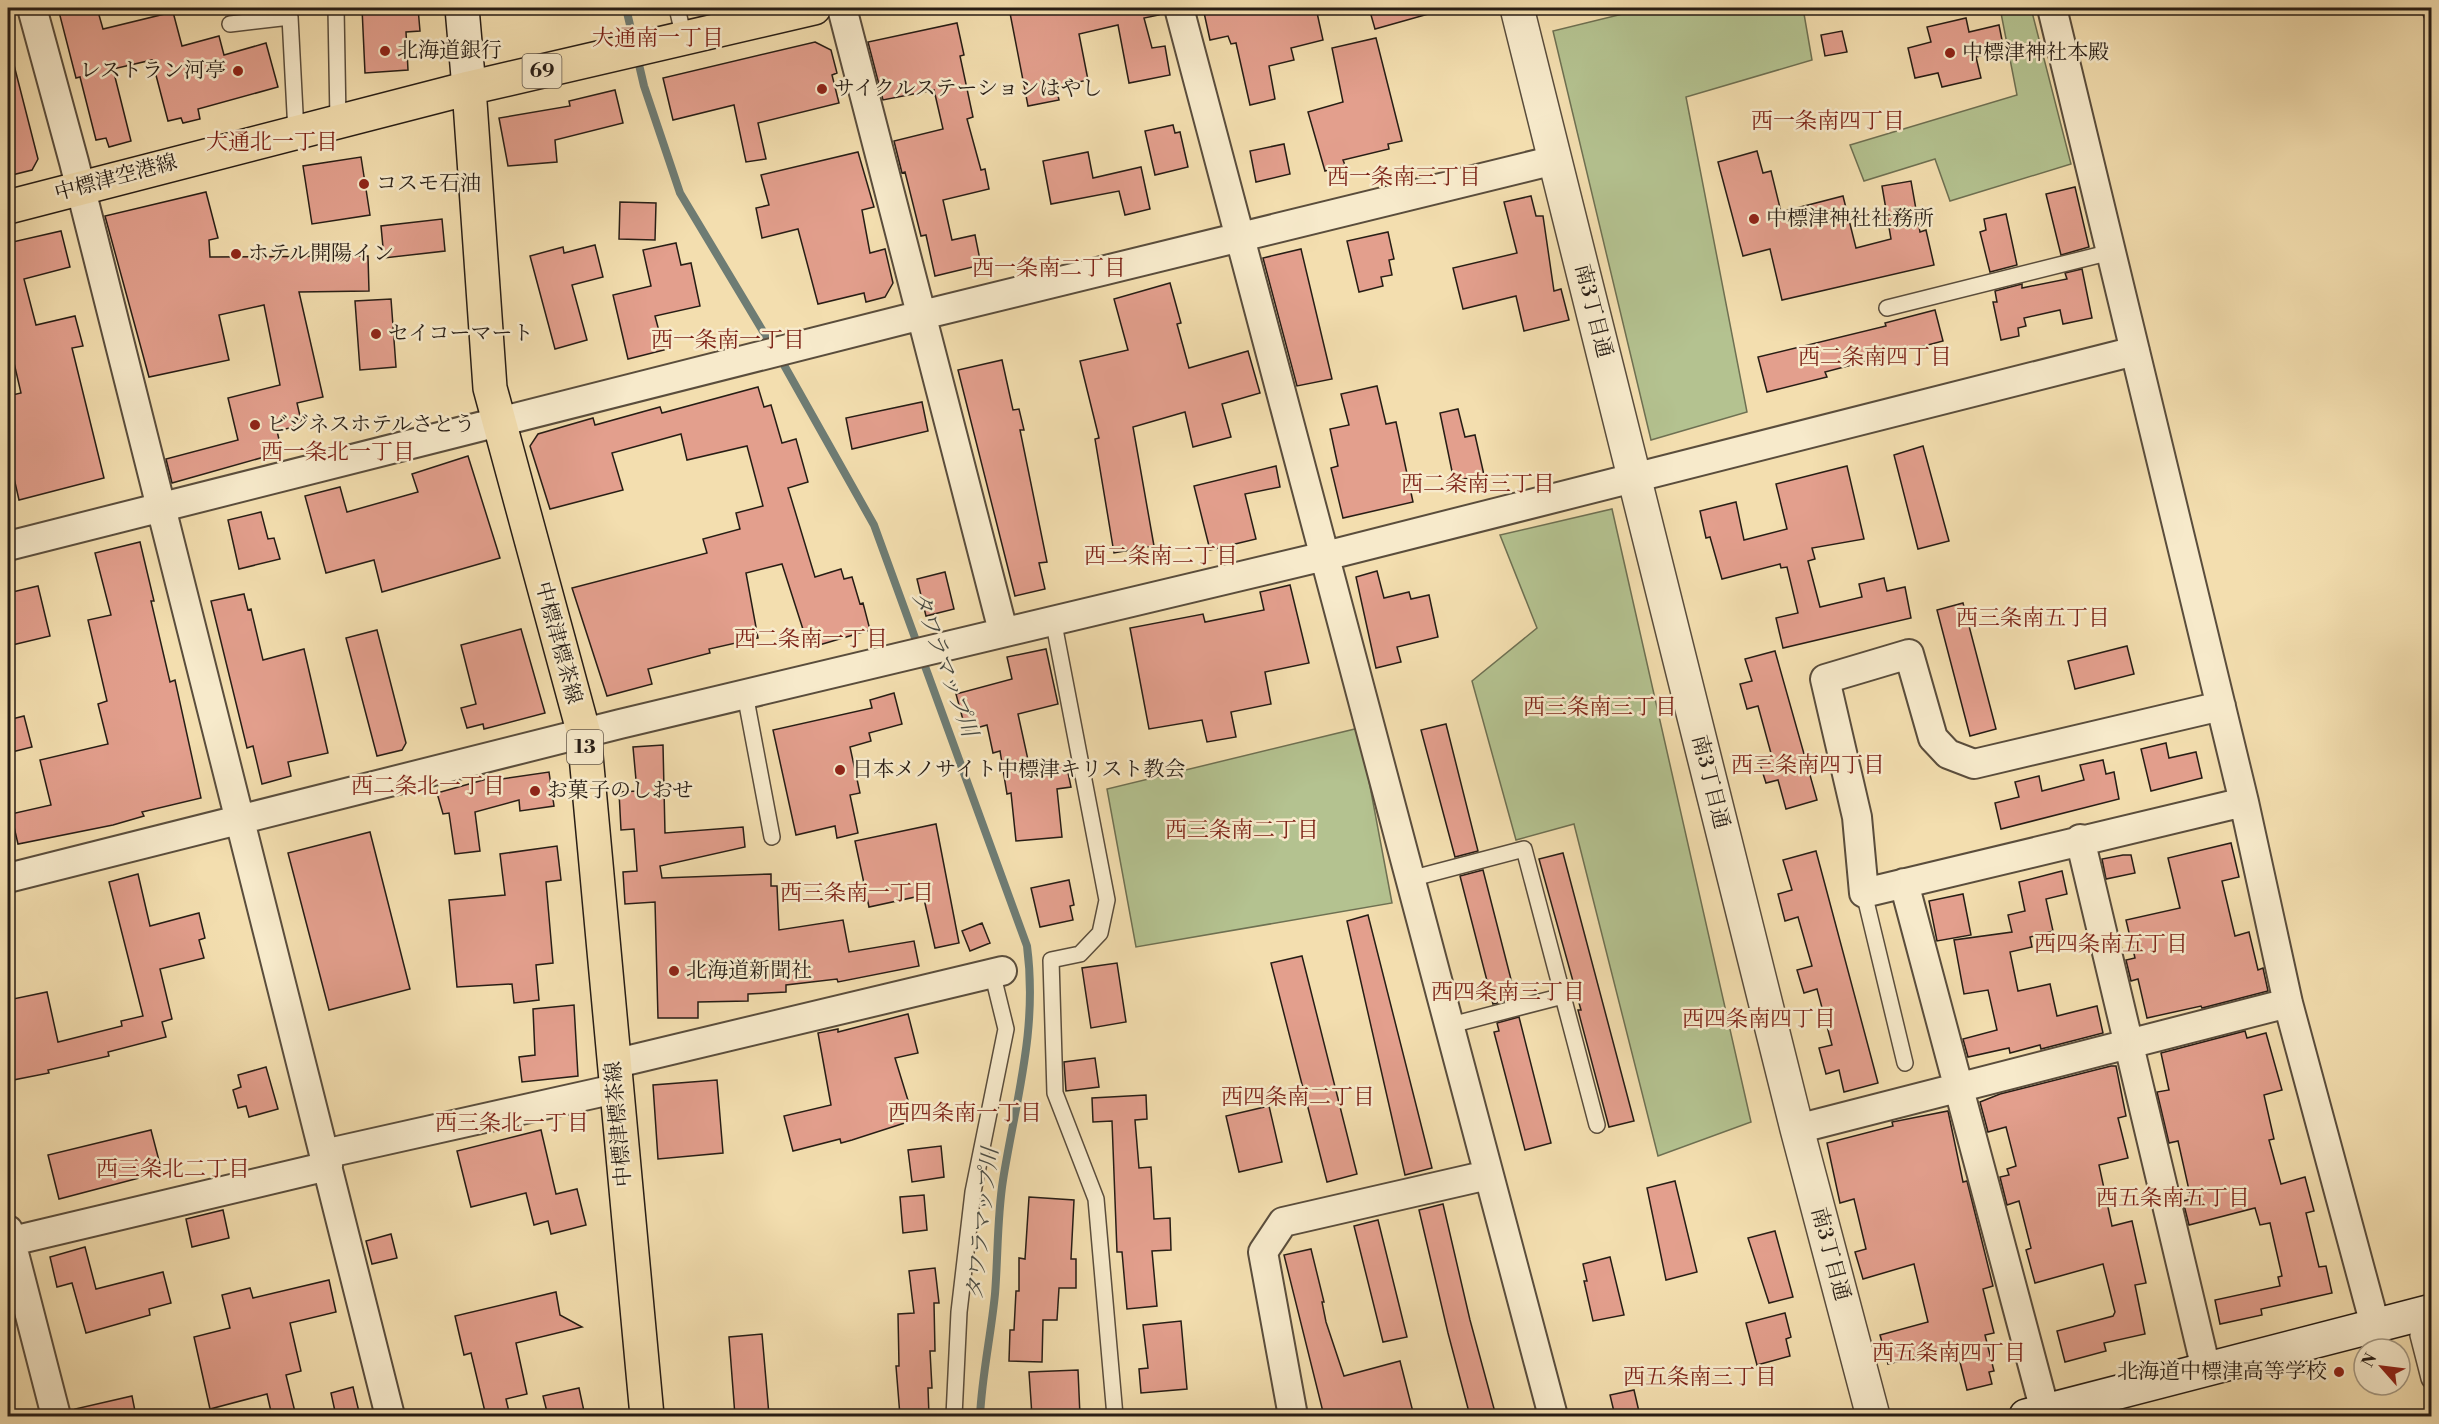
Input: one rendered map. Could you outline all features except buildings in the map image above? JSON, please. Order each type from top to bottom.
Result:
[{"type":"main road","name":"69","points":[[469,88],[649,46],[680,23],[814,8]]},
{"type":"main road","name":"中標津空港線","points":[[8,207],[469,88]]},
{"type":"main road","name":"中標津標茶線","points":[[469,88],[490,388],[584,734],[647,1416]]},
{"type":"street","points":[[32,8],[390,1416]]},
{"type":"street","points":[[462,8],[469,88]]},
{"type":"street","points":[[842,8],[1003,631]]},
{"type":"street","points":[[1179,8],[1410,879],[1451,1025],[1552,1416]]},
{"type":"street","name":"南3丁目通","points":[[1517,8],[1797,1129],[1873,1416]]},
{"type":"street","points":[[2052,8],[2222,706],[2288,1003],[2375,1325]]},
{"type":"street","points":[[8,546],[922,315],[1556,160]]},
{"type":"street","points":[[8,878],[898,656],[1325,556],[2135,351]]},
{"type":"street","points":[[2222,706],[1974,764],[1948,754],[1933,738],[1909,654],[1826,678],[1857,817],[1864,893],[2079,839],[2244,802]]},
{"type":"street","points":[[2079,839],[2206,1369]]},
{"type":"street","points":[[1904,883],[1958,1087],[2035,1414],[2085,1409],[2206,1369],[2375,1325],[2426,1323],[2432,1378]]},
{"type":"street","points":[[56,1416],[8,1238],[326,1160],[614,1076],[997,972]]},
{"type":"street","points":[[1797,1129],[2128,1042],[2288,1003]]},
{"type":"street","points":[[1293,1416],[1263,1252],[1283,1222],[1488,1175]]},
{"type":"lane","points":[[336,8],[338,121]]},
{"type":"lane","points":[[2429,8],[2432,15]]},
{"type":"lane","points":[[230,24],[290,17],[296,132]]},
{"type":"lane","points":[[1887,308],[2111,252]]},
{"type":"lane","points":[[1053,619],[1107,900],[1100,933],[1080,954],[1051,960],[1055,1093],[1096,1198],[1115,1416]]},
{"type":"lane","points":[[745,694],[772,837]]},
{"type":"lane","points":[[1410,879],[1524,849],[1597,1125]]},
{"type":"lane","points":[[1864,893],[1905,1063]]},
{"type":"lane","points":[[954,1416],[959,1312],[973,1192],[1006,1029],[997,972]]},
{"type":"lane","points":[[1451,1025],[1563,996]]},
{"type":"green space","points":[[1647,8],[1803,8],[1812,60],[1686,97],[1747,412],[1651,440],[1553,31]]},
{"type":"green space","points":[[2000,8],[2031,8],[2071,164],[1950,201],[1935,159],[1864,181],[1850,145],[2017,95]]},
{"type":"green space","points":[[1612,509],[1751,1122],[1658,1156],[1574,824],[1516,840],[1472,681],[1537,628],[1500,535]]},
{"type":"green space","points":[[1359,728],[1392,903],[1136,947],[1107,789]]},
{"type":"waterway","name":"タワラマップ川","points":[[626,8],[634,42]]},
{"type":"waterway","name":"タワラマップ川","points":[[637,56],[644,86],[680,193],[773,348]]},
{"type":"waterway","name":"タワラマップ川","points":[[780,358],[874,525],[918,646]]},
{"type":"waterway","name":"タワラマップ川","points":[[922,658],[1027,946],[1030,977],[1028,1035],[1001,1194],[995,1294],[980,1416]]},
{"type":"place","name":"北海道銀行","points":[[385,51]]},
{"type":"place","name":"中標津神社本殿","points":[[1950,53]]},
{"type":"place","name":"レストラン河亭","points":[[238,71]]},
{"type":"place","name":"サイクルステーションはやし","points":[[822,89]]},
{"type":"place","name":"コスモ石油","points":[[364,184]]},
{"type":"place","name":"中標津神社社務所","points":[[1754,219]]},
{"type":"place","name":"ホテル開陽イン","points":[[236,254]]},
{"type":"place","name":"セイコーマート","points":[[376,334]]},
{"type":"place","name":"ビジネスホテルさとう","points":[[255,425]]},
{"type":"place","name":"日本メノサイト中標津キリスト教会","points":[[840,770]]},
{"type":"place","name":"お菓子のしおせ","points":[[535,791]]},
{"type":"place","name":"北海道新聞社","points":[[674,971]]},
{"type":"place","name":"北海道中標津高等学校","points":[[2339,1372]]},
{"type":"district","name":"大通南一丁目","points":[[658,38]]},
{"type":"district","name":"西一条南四丁目","points":[[1828,121]]},
{"type":"district","name":"大通北一丁目","points":[[272,142]]},
{"type":"district","name":"西一条南三丁目","points":[[1404,177]]},
{"type":"district","name":"西一条南二丁目","points":[[1049,268]]},
{"type":"district","name":"西一条南一丁目","points":[[728,340]]},
{"type":"district","name":"西二条南四丁目","points":[[1875,357]]},
{"type":"district","name":"西一条北一丁目","points":[[338,452]]},
{"type":"district","name":"西二条南三丁目","points":[[1478,484]]},
{"type":"district","name":"西二条南二丁目","points":[[1161,556]]},
{"type":"district","name":"西三条南五丁目","points":[[2033,618]]},
{"type":"district","name":"西二条南一丁目","points":[[811,639]]},
{"type":"district","name":"西三条南三丁目","points":[[1600,707]]},
{"type":"district","name":"西三条南四丁目","points":[[1808,765]]},
{"type":"district","name":"西二条北一丁目","points":[[428,786]]},
{"type":"district","name":"西三条南二丁目","points":[[1242,830]]},
{"type":"district","name":"西三条南一丁目","points":[[857,893]]},
{"type":"district","name":"西四条南五丁目","points":[[2111,944]]},
{"type":"district","name":"西四条南三丁目","points":[[1508,992]]},
{"type":"district","name":"西四条南四丁目","points":[[1759,1019]]},
{"type":"district","name":"西四条南二丁目","points":[[1298,1097]]},
{"type":"district","name":"西四条南一丁目","points":[[965,1113]]},
{"type":"district","name":"西三条北一丁目","points":[[512,1123]]},
{"type":"district","name":"西三条北二丁目","points":[[173,1169]]},
{"type":"district","name":"西五条南五丁目","points":[[2173,1198]]},
{"type":"district","name":"西五条南四丁目","points":[[1949,1353]]},
{"type":"district","name":"西五条南三丁目","points":[[1700,1377]]}]
